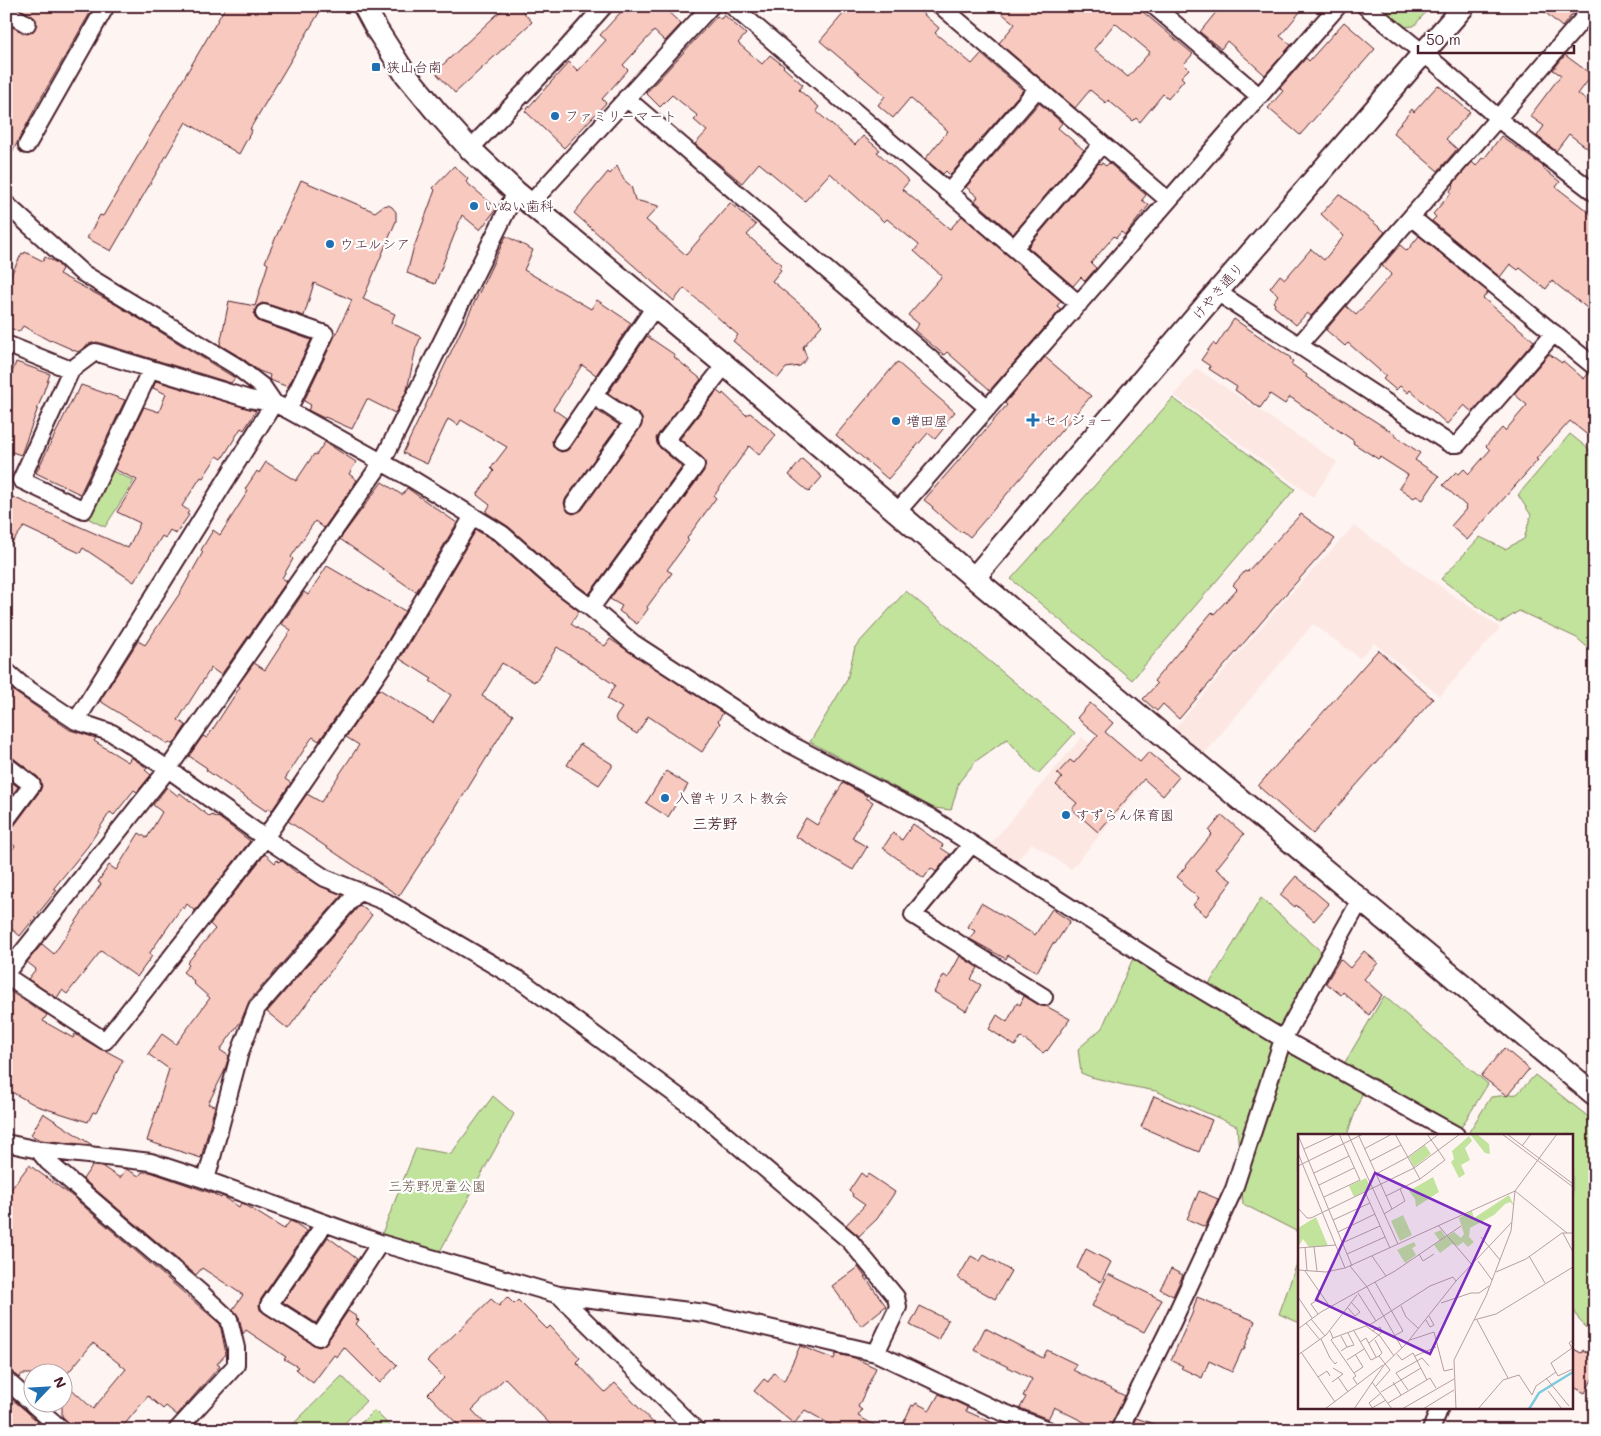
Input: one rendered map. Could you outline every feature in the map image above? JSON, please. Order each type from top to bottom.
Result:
[{"type":"street","points":[[27,145],[106,6]]},
{"type":"street","points":[[364,6],[404,72],[435,110],[470,149],[523,198],[724,365],[974,578],[1595,1095]]},
{"type":"street","points":[[470,149],[565,50],[604,6]]},
{"type":"street","points":[[473,516],[391,654],[265,838],[105,1041],[6,974],[168,768],[382,462],[523,198],[626,98],[711,6]]},
{"type":"street","points":[[732,6],[1079,304]]},
{"type":"street","points":[[941,6],[1168,200]]},
{"type":"street","points":[[1154,6],[1259,96]]},
{"type":"street","points":[[897,512],[1338,6]]},
{"type":"street","points":[[1365,6],[1498,118],[1595,193]]},
{"type":"street","name":"けやき通り","points":[[974,578],[1217,292],[1464,6]]},
{"type":"street","points":[[1299,345],[1593,8]]},
{"type":"street","points":[[6,12],[27,24]]},
{"type":"street","points":[[948,193],[1037,88]]},
{"type":"street","points":[[626,98],[988,408]]},
{"type":"street","points":[[1014,248],[1102,144]]},
{"type":"street","points":[[6,204],[81,272],[236,366],[263,387],[281,407]]},
{"type":"street","points":[[1412,217],[1595,367]]},
{"type":"street","points":[[1217,292],[1450,444],[1458,444],[1554,333]]},
{"type":"street","points":[[562,442],[654,308]]},
{"type":"street","points":[[76,721],[281,407],[325,334],[264,313]]},
{"type":"street","points":[[6,344],[71,370]]},
{"type":"street","points":[[151,369],[84,510],[21,480],[71,370],[95,352],[281,407],[382,462],[502,534],[555,581],[633,643],[784,741],[928,816],[1162,967],[1283,1038],[1454,1134]]},
{"type":"street","points":[[591,608],[696,465],[666,440],[724,365]]},
{"type":"street","points":[[574,504],[632,422],[594,396]]},
{"type":"street","points":[[6,671],[22,685],[76,721],[112,733],[168,768],[265,838],[325,878],[386,902],[523,982],[695,1108],[850,1242],[896,1297],[898,1307],[876,1352]]},
{"type":"street","points":[[6,765],[32,785],[6,820]]},
{"type":"street","points":[[971,845],[914,915],[1044,996]]},
{"type":"street","points":[[206,1180],[240,1052],[257,1008],[358,892]]},
{"type":"street","points":[[1119,1430],[1172,1323],[1234,1189],[1283,1038],[1360,899]]},
{"type":"street","points":[[6,1143],[38,1150],[151,1162],[380,1243],[559,1295],[705,1313],[876,1352],[992,1408],[1048,1430]]},
{"type":"street","points":[[38,1150],[48,1162],[200,1292],[228,1319],[236,1348],[236,1365],[177,1430]]},
{"type":"street","points":[[325,1223],[269,1304],[319,1338],[380,1243]]},
{"type":"street","points":[[559,1295],[696,1430]]},
{"type":"street","points":[[6,1380],[22,1394]]},
{"type":"street","points":[[1431,1430],[1440,1408]]},
{"type":"street","points":[[45,1414],[62,1430]]},
{"type":"shaded area","points":[[1196,368],[1337,462],[1313,497],[1174,395]]},
{"type":"shaded area","points":[[1354,526],[1500,628],[1440,696],[1374,643],[1360,658],[1313,624],[1204,754],[1175,728],[1284,601]]},
{"type":"shaded area","name":"すずらん保育園","points":[[1082,737],[1140,788],[1071,869],[1032,843],[1014,864],[988,847]]},
{"type":"green space","points":[[1378,6],[1431,6],[1414,26],[1402,27]]},
{"type":"green space","points":[[1173,398],[1295,489],[1132,680],[1011,579]]},
{"type":"green space","points":[[1570,434],[1595,454],[1595,654],[1577,638],[1519,611],[1500,623],[1441,579],[1480,537],[1505,549],[1524,539],[1531,515],[1518,495]]},
{"type":"green space","points":[[111,470],[134,481],[105,527],[89,519]]},
{"type":"green space","points":[[906,591],[1075,733],[1038,774],[1007,739],[976,761],[959,782],[951,810],[934,808],[810,742],[847,680],[855,647]]},
{"type":"green space","points":[[1261,898],[1324,954],[1273,1043],[1363,1091],[1347,1134],[1298,1134],[1298,1232],[1243,1204],[1237,1126],[1156,1091],[1124,1085],[1081,1073],[1078,1049],[1102,1028],[1135,954],[1202,996]]},
{"type":"green space","points":[[1384,996],[1488,1084],[1457,1134],[1341,1069]]},
{"type":"green space","points":[[1535,1075],[1595,1122],[1595,1336],[1579,1320],[1574,1310],[1574,1134],[1468,1134],[1491,1097],[1517,1094]]},
{"type":"green space","name":"三芳野児童公園","points":[[493,1096],[514,1114],[438,1255],[381,1236],[416,1148],[451,1154]]},
{"type":"green space","points":[[1298,1261],[1298,1322],[1279,1314]]},
{"type":"green space","points":[[342,1376],[366,1401],[338,1430],[291,1430],[289,1428]]},
{"type":"green space","points":[[374,1410],[394,1430],[354,1430]]},
{"type":"building","points":[[16,6],[94,6],[37,105],[6,164],[6,24],[27,34],[32,32],[37,24],[36,19]]},
{"type":"building","points":[[226,6],[323,6],[250,129],[252,130],[239,154],[186,122],[111,251],[87,238],[100,215],[103,216]]},
{"type":"building","points":[[506,6],[518,6],[532,22],[455,93],[435,72]]},
{"type":"building","points":[[628,6],[662,6],[681,24],[665,41],[654,31],[623,65],[628,70],[602,99],[606,103],[564,148],[525,111],[569,62],[578,71],[606,40],[600,35]]},
{"type":"building","points":[[850,6],[914,6],[939,28],[935,33],[972,64],[981,54],[1023,90],[950,175],[946,171],[943,174],[925,159],[948,131],[910,98],[893,118],[878,105],[885,96],[820,41]]},
{"type":"building","points":[[993,6],[1136,6],[1193,54],[1184,64],[1189,69],[1181,77],[1184,80],[1168,99],[1163,94],[1140,122],[1136,118],[1133,121],[1108,100],[1106,103],[1090,90],[1075,108],[999,43],[1015,24]],"holes":[[[1115,23],[1150,52],[1128,77],[1094,49]]]},
{"type":"building","points":[[1221,6],[1305,6],[1280,36],[1291,45],[1265,75],[1227,41],[1221,49],[1200,32]]},
{"type":"building","points":[[1538,6],[1579,6],[1562,27]]},
{"type":"building","points":[[724,15],[746,34],[738,43],[762,64],[770,55],[784,66],[803,85],[799,90],[819,107],[816,111],[855,145],[863,136],[880,150],[877,152],[909,181],[902,189],[950,229],[962,216],[1061,301],[1057,306],[1061,309],[990,390],[947,352],[944,355],[914,330],[919,324],[908,315],[942,276],[914,251],[919,245],[887,219],[884,222],[830,173],[805,201],[759,163],[742,183],[695,144],[707,131],[694,120],[698,116],[672,95],[660,107],[646,93],[717,16],[721,19]]},
{"type":"building","points":[[1344,22],[1375,49],[1300,135],[1268,108],[1283,91],[1280,88],[1306,58],[1309,61]]},
{"type":"building","points":[[1565,55],[1592,75],[1578,94],[1595,107],[1595,154],[1569,134],[1556,151],[1537,136],[1544,126],[1530,116],[1561,75],[1553,70]]},
{"type":"building","points":[[1438,85],[1470,112],[1446,139],[1457,149],[1438,171],[1393,133],[1412,109],[1414,112]]},
{"type":"building","points":[[1039,103],[1062,123],[1058,128],[1084,150],[1013,234],[975,201],[978,197],[966,187]]},
{"type":"building","points":[[1501,136],[1544,167],[1560,182],[1556,187],[1595,217],[1595,314],[1552,281],[1546,289],[1520,268],[1518,270],[1510,264],[1500,277],[1432,221],[1436,217],[1433,214],[1451,193],[1453,184],[1472,162],[1476,166],[1482,158],[1484,159]]},
{"type":"building","points":[[1099,163],[1106,166],[1109,163],[1146,195],[1142,200],[1149,205],[1125,235],[1121,232],[1116,238],[1114,236],[1091,263],[1096,268],[1085,281],[1081,277],[1073,286],[1028,247]]},
{"type":"building","points":[[454,166],[468,179],[466,182],[497,208],[480,230],[462,215],[435,284],[407,273],[413,250],[435,190],[433,188]]},
{"type":"building","points":[[617,166],[624,180],[631,186],[635,200],[659,206],[646,220],[686,255],[730,203],[756,225],[747,235],[782,265],[779,268],[781,270],[772,281],[820,321],[822,325],[803,347],[807,358],[800,366],[786,368],[778,378],[733,341],[738,335],[684,288],[674,301],[574,213],[608,172],[610,174]]},
{"type":"building","points":[[301,180],[375,212],[388,205],[396,212],[396,221],[363,299],[395,314],[391,323],[421,337],[416,348],[407,390],[395,413],[367,399],[352,429],[308,410],[311,405],[304,401],[352,300],[314,283],[304,316],[267,304],[262,303],[257,306],[254,314],[260,322],[311,340],[288,387],[270,380],[270,375],[259,371],[220,345],[229,301],[255,306],[268,264],[265,262]]},
{"type":"building","points":[[1339,194],[1385,232],[1311,316],[1307,313],[1296,325],[1274,306],[1273,302],[1278,295],[1270,288],[1280,275],[1285,279],[1311,249],[1324,260],[1344,236],[1321,214]]},
{"type":"building","points":[[506,236],[533,250],[524,270],[591,309],[597,300],[631,323],[596,375],[582,365],[553,409],[566,418],[552,441],[553,447],[561,452],[570,448],[596,410],[619,425],[566,498],[564,503],[568,512],[573,514],[582,510],[641,427],[642,418],[639,414],[608,393],[647,336],[675,355],[674,357],[701,379],[656,438],[660,448],[682,467],[589,594],[561,573],[509,527],[486,512],[490,505],[477,495],[494,471],[491,468],[507,447],[461,420],[458,425],[448,419],[427,464],[403,453]]},
{"type":"building","points":[[1419,236],[1488,292],[1483,298],[1534,341],[1472,412],[1464,405],[1447,424],[1410,390],[1408,393],[1400,386],[1396,390],[1383,379],[1386,376],[1348,343],[1345,346],[1326,330],[1346,306],[1356,315],[1392,274],[1382,266],[1400,245],[1407,251]]},
{"type":"building","points":[[25,252],[43,261],[45,257],[57,263],[62,269],[59,274],[115,304],[235,378],[231,383],[97,342],[89,344],[78,352],[50,341],[23,326],[19,332],[6,326],[6,285],[22,253],[24,254]]},
{"type":"building","points":[[1234,319],[1291,358],[1293,361],[1291,364],[1307,375],[1306,377],[1395,434],[1420,453],[1415,460],[1439,476],[1423,500],[1416,496],[1414,498],[1399,488],[1408,475],[1353,443],[1354,441],[1290,397],[1285,404],[1270,394],[1260,408],[1235,390],[1237,387],[1209,369],[1210,366],[1201,360],[1213,343],[1216,346]]},
{"type":"building","points":[[1549,354],[1562,363],[1563,361],[1584,379],[1588,374],[1595,377],[1595,441],[1570,421],[1467,540],[1451,526],[1466,509],[1466,506],[1443,485],[1456,472],[1459,474],[1464,469],[1469,474],[1490,450],[1486,446],[1502,428],[1505,431],[1527,405],[1514,394]]},
{"type":"building","points":[[1045,357],[1091,396],[970,537],[963,531],[961,533],[924,500],[1007,405],[1005,403]]},
{"type":"building","points":[[16,362],[50,374],[21,455],[6,450],[6,416],[12,398],[6,396],[6,389]]},
{"type":"building","name":"増田屋","points":[[897,362],[955,412],[935,439],[928,433],[888,479],[836,435]]},
{"type":"building","points":[[156,381],[256,411],[244,430],[241,428],[222,459],[217,456],[203,478],[201,477],[182,506],[189,511],[187,514],[189,515],[176,534],[170,530],[165,538],[162,536],[134,582],[83,548],[80,553],[24,527],[6,550],[6,494],[128,548],[140,523],[117,512],[137,480],[114,469],[144,407],[159,412],[166,394],[153,388]]},
{"type":"building","points":[[81,385],[125,400],[80,494],[36,473]]},
{"type":"building","points":[[717,391],[722,395],[723,393],[746,415],[750,413],[776,435],[759,455],[749,446],[714,496],[716,498],[687,538],[689,540],[667,570],[672,573],[637,624],[619,611],[622,606],[610,599],[704,471],[705,462],[703,458],[680,439]]},
{"type":"building","points":[[325,442],[356,462],[349,474],[357,480],[324,528],[315,521],[291,557],[293,559],[282,578],[287,581],[221,675],[211,668],[178,720],[186,725],[173,745],[169,742],[168,744],[100,701],[138,641],[145,645],[180,593],[213,530],[220,535],[248,491],[245,489],[257,471],[259,473],[266,462],[296,481],[314,454],[316,455]]},
{"type":"building","points":[[802,459],[822,477],[809,492],[789,475]]},
{"type":"building","points":[[382,482],[402,495],[407,488],[457,523],[416,592],[340,539]]},
{"type":"building","points":[[1301,514],[1335,539],[1179,719],[1163,704],[1157,711],[1143,699],[1157,684],[1154,681],[1212,612],[1214,614],[1237,589],[1233,585],[1245,571],[1247,572]]},
{"type":"building","points":[[476,530],[496,542],[548,588],[579,611],[571,624],[605,646],[610,639],[723,713],[718,721],[720,723],[702,752],[648,716],[637,734],[618,722],[615,718],[622,708],[607,699],[615,685],[557,647],[534,682],[502,663],[482,696],[513,715],[399,896],[288,821],[307,794],[321,802],[359,745],[346,737],[379,689],[433,723],[451,695],[430,681],[432,679],[400,659]]},
{"type":"building","points":[[327,566],[405,611],[383,649],[319,741],[313,737],[311,739],[285,779],[291,783],[272,810],[268,808],[266,811],[206,770],[207,768],[189,756],[203,736],[207,738],[240,687],[238,685],[254,663],[265,670],[291,630],[282,624],[304,592],[308,595]]},
{"type":"building","points":[[1378,650],[1433,699],[1313,834],[1258,786]]},
{"type":"building","points":[[6,685],[70,730],[96,738],[94,741],[128,762],[131,757],[147,768],[145,770],[151,775],[137,792],[134,790],[114,815],[110,812],[88,846],[54,888],[57,890],[20,936],[6,924],[6,858],[15,846],[6,840],[6,832],[14,826],[42,786],[38,777],[12,757],[6,755]]},
{"type":"building","points":[[1090,703],[1113,723],[1105,732],[1140,762],[1149,752],[1179,777],[1163,796],[1144,779],[1098,832],[1072,809],[1077,803],[1056,785],[1062,778],[1057,774],[1070,760],[1074,763],[1098,735],[1077,718]]},
{"type":"building","points":[[580,744],[612,764],[612,767],[599,785],[567,765]]},
{"type":"building","name":"入曽キリスト教会","points":[[666,771],[688,785],[668,817],[646,803]]},
{"type":"building","points":[[6,778],[18,787],[6,803]]},
{"type":"building","points":[[843,783],[867,796],[866,798],[873,802],[852,838],[867,847],[853,870],[795,836],[806,818],[817,825]]},
{"type":"building","points":[[167,787],[178,796],[180,793],[210,817],[212,815],[218,817],[250,841],[195,911],[187,904],[184,909],[182,907],[149,954],[152,956],[137,977],[101,951],[67,994],[62,990],[57,998],[28,979],[36,969],[27,962],[42,944],[54,954],[101,884],[98,882],[109,865],[116,870],[139,833],[147,838],[162,812],[153,805]]},
{"type":"building","points":[[1222,815],[1244,834],[1216,869],[1232,881],[1206,916],[1193,905],[1199,898],[1183,885],[1184,883],[1177,877],[1212,834],[1209,831]]},
{"type":"building","points":[[913,824],[943,845],[941,848],[950,854],[936,872],[931,868],[924,878],[883,848],[893,833],[902,840]]},
{"type":"building","points":[[265,854],[275,863],[277,860],[279,862],[281,860],[297,873],[320,886],[342,895],[249,1001],[241,1021],[220,1050],[229,1056],[224,1072],[208,1104],[215,1106],[201,1158],[147,1141],[169,1069],[148,1054],[162,1034],[176,1044],[210,998],[183,972],[189,965],[187,963],[215,929],[210,924]]},
{"type":"building","points":[[1296,876],[1329,904],[1314,921],[1296,905],[1295,907],[1280,895]]},
{"type":"building","points":[[981,903],[1035,935],[1052,909],[1070,921],[1055,944],[1053,943],[1037,972],[1008,955],[1006,959],[970,939],[975,931],[968,927]]},
{"type":"building","points":[[360,905],[372,915],[288,1029],[267,1012]]},
{"type":"building","points":[[1364,951],[1378,963],[1364,979],[1382,995],[1369,1015],[1343,992],[1341,995],[1326,983],[1340,959],[1350,968]]},
{"type":"building","points":[[960,956],[978,968],[971,979],[981,985],[966,1011],[934,992],[944,975],[948,978]]},
{"type":"building","points":[[6,989],[47,1015],[43,1021],[73,1038],[75,1034],[123,1060],[96,1113],[93,1112],[88,1122],[37,1106],[6,1089]]},
{"type":"building","points":[[1024,996],[1070,1019],[1047,1051],[1043,1053],[1021,1037],[1015,1046],[989,1029],[997,1015],[1007,1022],[1017,1003],[1020,1005]]},
{"type":"building","points":[[1504,1048],[1529,1069],[1507,1096],[1481,1076]]},
{"type":"building","points":[[1154,1096],[1212,1120],[1199,1152],[1141,1127]]},
{"type":"building","points":[[43,1113],[92,1145],[40,1140],[31,1135]]},
{"type":"building","points":[[29,1165],[72,1196],[220,1324],[226,1354],[217,1364],[220,1366],[177,1415],[166,1406],[163,1409],[148,1396],[120,1430],[77,1430],[62,1416],[62,1414],[72,1414],[72,1389],[93,1409],[126,1369],[93,1343],[72,1368],[72,1364],[22,1364],[22,1374],[19,1378],[6,1370],[6,1196]]},
{"type":"building","points":[[92,1166],[103,1167],[120,1178],[126,1169],[139,1176],[142,1172],[150,1172],[221,1198],[222,1196],[239,1207],[241,1203],[284,1229],[290,1221],[295,1223],[307,1231],[261,1299],[260,1310],[319,1347],[327,1342],[348,1311],[359,1320],[356,1324],[397,1365],[380,1383],[344,1347],[337,1357],[334,1355],[313,1383],[296,1369],[298,1367],[284,1359],[286,1357],[246,1330],[243,1334],[239,1317],[233,1309],[243,1295],[202,1268],[196,1275],[83,1179]]},
{"type":"building","points":[[861,1173],[866,1177],[868,1174],[895,1192],[877,1219],[859,1236],[846,1225],[865,1205],[852,1196],[853,1194],[849,1191]]},
{"type":"building","points":[[1199,1191],[1218,1199],[1205,1227],[1187,1219]]},
{"type":"building","points":[[328,1237],[357,1259],[316,1323],[283,1302]]},
{"type":"building","points":[[1086,1249],[1111,1262],[1101,1282],[1077,1268]]},
{"type":"building","points":[[984,1255],[1011,1271],[995,1299],[958,1278],[971,1256],[980,1261]]},
{"type":"building","points":[[858,1267],[886,1306],[861,1326],[832,1286]]},
{"type":"building","points":[[1171,1269],[1183,1275],[1173,1296],[1160,1289]]},
{"type":"building","points":[[1108,1274],[1162,1300],[1144,1332],[1092,1306]]},
{"type":"building","points":[[507,1297],[514,1304],[518,1300],[547,1329],[550,1326],[580,1358],[576,1362],[605,1392],[615,1383],[660,1430],[556,1430],[505,1378],[472,1410],[491,1430],[463,1430],[428,1394],[444,1378],[427,1361],[491,1299],[499,1306]]},
{"type":"building","points":[[1197,1297],[1255,1321],[1244,1350],[1242,1350],[1232,1372],[1209,1361],[1202,1378],[1181,1368],[1183,1366],[1171,1360],[1192,1314]]},
{"type":"building","points":[[920,1306],[948,1320],[938,1340],[910,1325]]},
{"type":"building","points":[[985,1328],[1043,1358],[1047,1350],[1076,1364],[1073,1370],[1125,1396],[1109,1430],[1100,1430],[1054,1407],[1048,1419],[1020,1408],[1026,1397],[1023,1396],[1032,1379],[974,1350]]},
{"type":"building","points":[[800,1346],[834,1359],[836,1354],[855,1358],[876,1368],[858,1407],[862,1410],[858,1416],[883,1430],[840,1430],[805,1410],[794,1424],[754,1391],[764,1379],[768,1382],[774,1373],[784,1381]]},
{"type":"building","points":[[1574,1349],[1581,1353],[1583,1350],[1595,1357],[1595,1374],[1585,1393],[1574,1387]]},
{"type":"building","points":[[6,1394],[22,1408],[22,1414],[29,1414],[47,1430],[12,1430],[6,1425]]},
{"type":"building","points":[[939,1394],[967,1407],[966,1411],[1009,1430],[900,1430],[912,1405],[914,1406],[916,1403],[930,1410]]},
{"type":"building","points":[[1136,1418],[1163,1427],[1162,1430],[1130,1430]]},
{"type":"place","name":"狭山台南","points":[[376,67]]},
{"type":"place","name":"ファミリーマート","points":[[555,116]]},
{"type":"place","name":"いぬい歯科","points":[[474,206]]},
{"type":"place","name":"ウエルシア","points":[[330,244]]},
{"type":"place","name":"セイジョー","points":[[1033,420]]},
{"type":"place","name":"増田屋","points":[[896,421]]},
{"type":"place","name":"入曽キリスト教会","points":[[665,798]]},
{"type":"place","name":"すずらん保育園","points":[[1066,815]]},
{"type":"district","name":"三芳野","points":[[715,824]]}]
